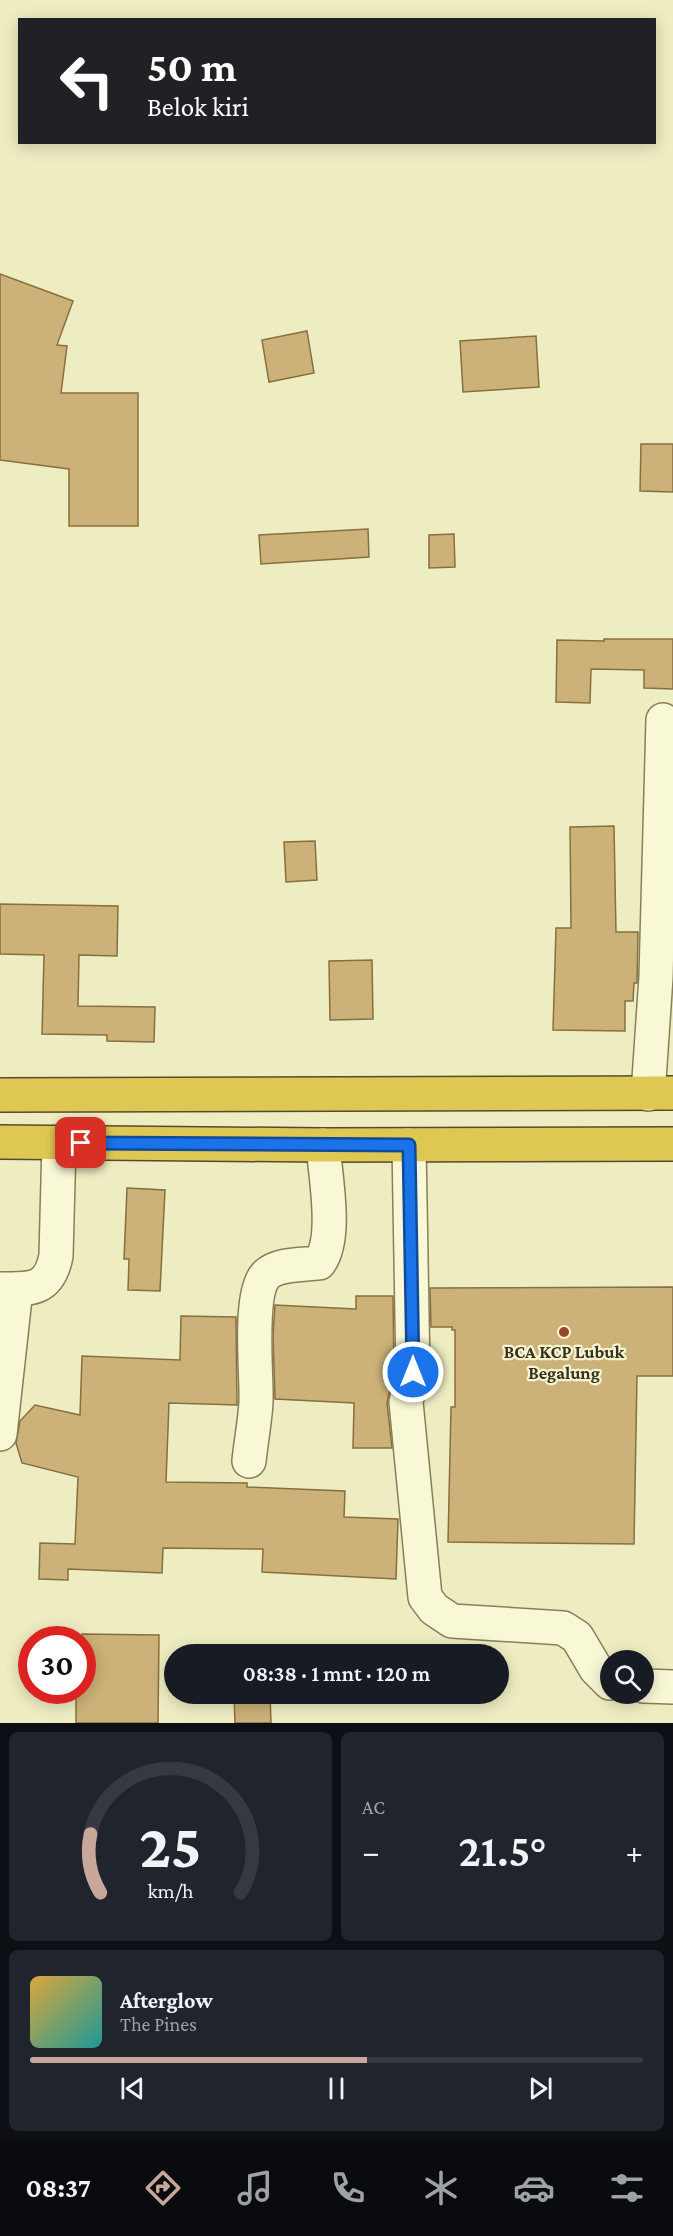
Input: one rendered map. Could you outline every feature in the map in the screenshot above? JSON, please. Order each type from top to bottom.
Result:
[{"type":"highway","points":[[0,1095],[661,1094]]},
{"type":"highway","points":[[0,1142],[323,1145],[673,1144]]},
{"type":"street","points":[[661,1094],[656,977],[663,720]]},
{"type":"street","points":[[0,1434],[8,1289],[38,1286],[48,1279],[53,1270],[56,1256],[59,1142]]},
{"type":"street","points":[[249,1461],[256,1402],[256,1302],[260,1285],[265,1276],[274,1268],[319,1263],[326,1254],[330,1229],[323,1145]]},
{"type":"street","points":[[409,1145],[413,1372],[406,1402],[425,1597],[434,1609],[452,1621],[563,1628],[577,1637],[600,1672]]},
{"type":"street","points":[[654,1686],[673,1687]]},
{"type":"building","points":[[0,274],[73,301],[57,345],[67,346],[61,393],[138,393],[138,526],[69,526],[69,469],[0,460]]},
{"type":"building","points":[[307,331],[314,373],[269,382],[262,340]]},
{"type":"building","points":[[536,336],[539,387],[463,392],[460,341]]},
{"type":"building","points":[[641,444],[673,444],[673,492],[640,491]]},
{"type":"building","points":[[368,529],[369,557],[261,564],[259,535]]},
{"type":"building","points":[[454,534],[455,567],[429,568],[429,535]]},
{"type":"building","points":[[604,639],[673,639],[673,689],[644,688],[644,670],[591,669],[590,703],[556,702],[557,640],[604,641]]},
{"type":"building","points":[[614,826],[616,932],[638,932],[637,983],[634,983],[633,1001],[625,1001],[625,1031],[553,1030],[556,928],[571,928],[570,827]]},
{"type":"building","points":[[315,841],[317,880],[286,882],[284,842]]},
{"type":"building","points":[[0,904],[118,906],[117,956],[79,955],[78,1006],[155,1007],[154,1042],[107,1041],[107,1035],[42,1034],[44,955],[0,954]]},
{"type":"building","points":[[372,960],[373,1019],[330,1020],[329,961]]},
{"type":"building","points":[[127,1188],[165,1190],[160,1291],[128,1290],[129,1259],[124,1259]]},
{"type":"building","points":[[673,1287],[673,1376],[637,1376],[634,1544],[448,1542],[451,1407],[455,1407],[455,1330],[452,1330],[452,1327],[431,1327],[430,1288]]},
{"type":"building","points":[[356,1296],[393,1296],[394,1370],[387,1403],[392,1448],[353,1448],[354,1403],[275,1399],[273,1335],[275,1305],[356,1309]]},
{"type":"building","points":[[181,1316],[236,1317],[237,1405],[169,1403],[166,1482],[247,1483],[247,1487],[345,1491],[344,1517],[398,1519],[396,1579],[262,1572],[263,1549],[163,1548],[162,1573],[68,1569],[68,1580],[39,1579],[40,1543],[75,1544],[78,1477],[22,1463],[16,1443],[20,1421],[35,1405],[80,1415],[82,1356],[180,1360]]},
{"type":"building","points":[[96,1634],[159,1635],[158,1723],[76,1723],[76,1704],[96,1704]]},
{"type":"building","points":[[234,1704],[270,1704],[271,1723],[235,1723]]},
{"type":"place","name":"BCA KCP Lubuk Begalung","points":[[564,1332]]},
{"type":"route","points":[[81,1143],[409,1145],[413,1372]]}]
